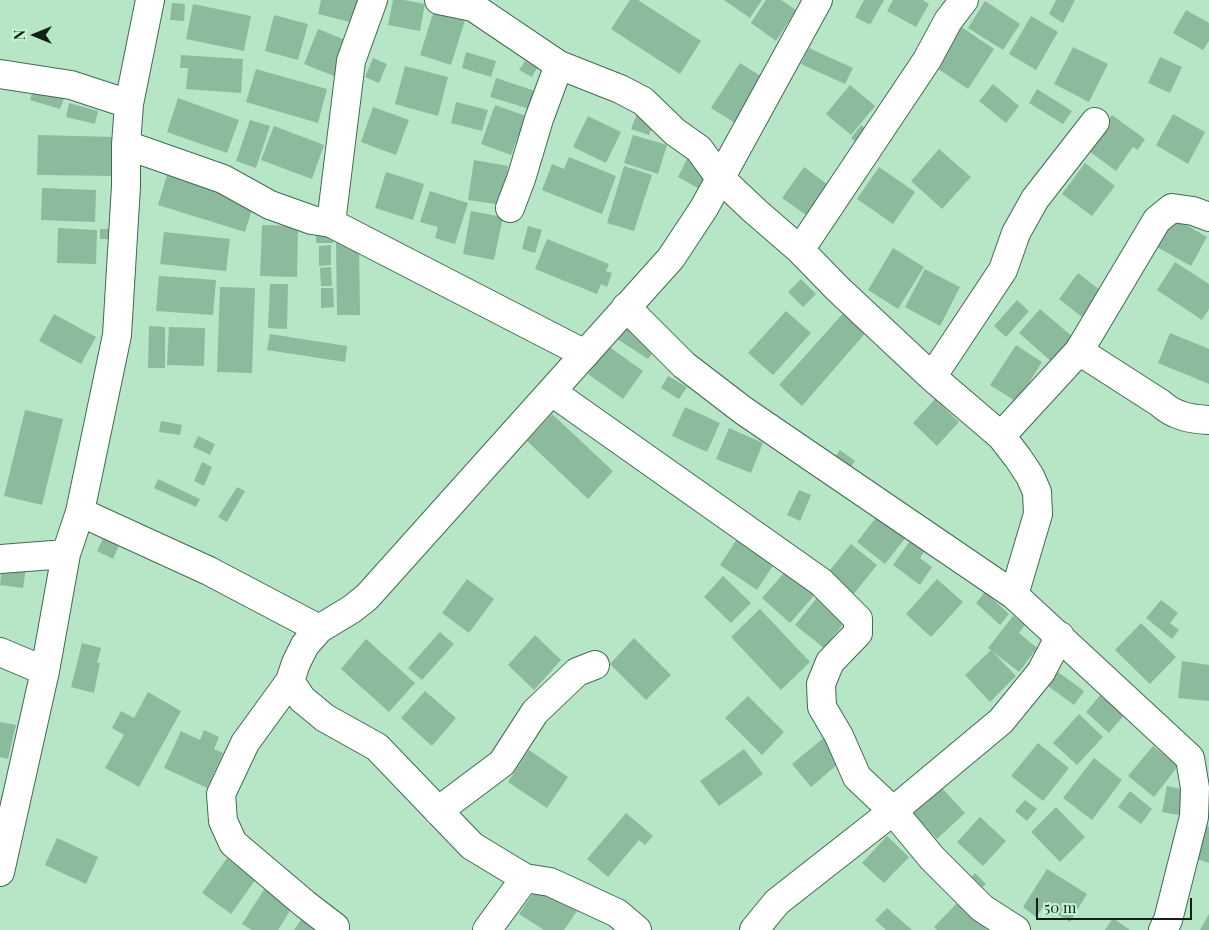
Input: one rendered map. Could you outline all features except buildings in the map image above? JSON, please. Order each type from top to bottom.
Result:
[{"type":"street","points":[[0,872],[9,791],[45,671],[66,554],[80,512],[117,335],[129,104],[150,0]]},
{"type":"street","points":[[331,223],[351,62],[373,0]]},
{"type":"street","points":[[439,0],[472,7],[559,65],[620,89],[643,101],[675,132],[699,149],[720,178],[800,250],[838,289],[932,377],[1001,436],[1030,476],[1038,492],[1038,514],[1014,595]]},
{"type":"street","points":[[335,927],[233,843],[223,821],[221,794],[245,743],[290,681],[304,645],[319,629],[352,609],[367,597],[671,258],[704,208],[818,0]]},
{"type":"street","points":[[800,250],[927,60],[948,21],[964,0]]},
{"type":"street","points":[[510,208],[522,179],[539,119],[559,65]]},
{"type":"street","points":[[3,77],[71,85],[129,104]]},
{"type":"street","points":[[932,377],[1003,270],[1016,233],[1035,199],[1095,122]]},
{"type":"street","points":[[126,145],[223,179],[270,205],[312,220],[331,223],[586,354]]},
{"type":"street","points":[[1001,436],[1079,351],[1157,220],[1172,208],[1193,211],[1209,217]]},
{"type":"street","points":[[626,307],[684,365],[744,411],[1014,595],[1190,758],[1195,788],[1194,817],[1168,920],[1163,930]]},
{"type":"street","points":[[1079,351],[1160,403],[1168,411],[1189,418],[1209,420]]},
{"type":"street","points":[[552,392],[821,582],[858,619],[858,633],[830,662],[821,684],[822,707],[839,736],[857,777],[893,810],[932,858],[982,908],[1016,930]]},
{"type":"street","points":[[80,512],[209,571],[319,629]]},
{"type":"street","points":[[0,559],[66,554]]},
{"type":"street","points":[[754,930],[777,902],[1001,721],[1041,672],[1060,636]]},
{"type":"street","points":[[0,652],[45,671]]},
{"type":"street","points":[[438,810],[502,763],[535,712],[576,672],[595,665]]},
{"type":"street","points":[[290,681],[302,699],[325,718],[377,747],[472,846],[524,878],[550,882],[618,913],[637,930]]},
{"type":"street","points":[[487,930],[524,878]]}]
